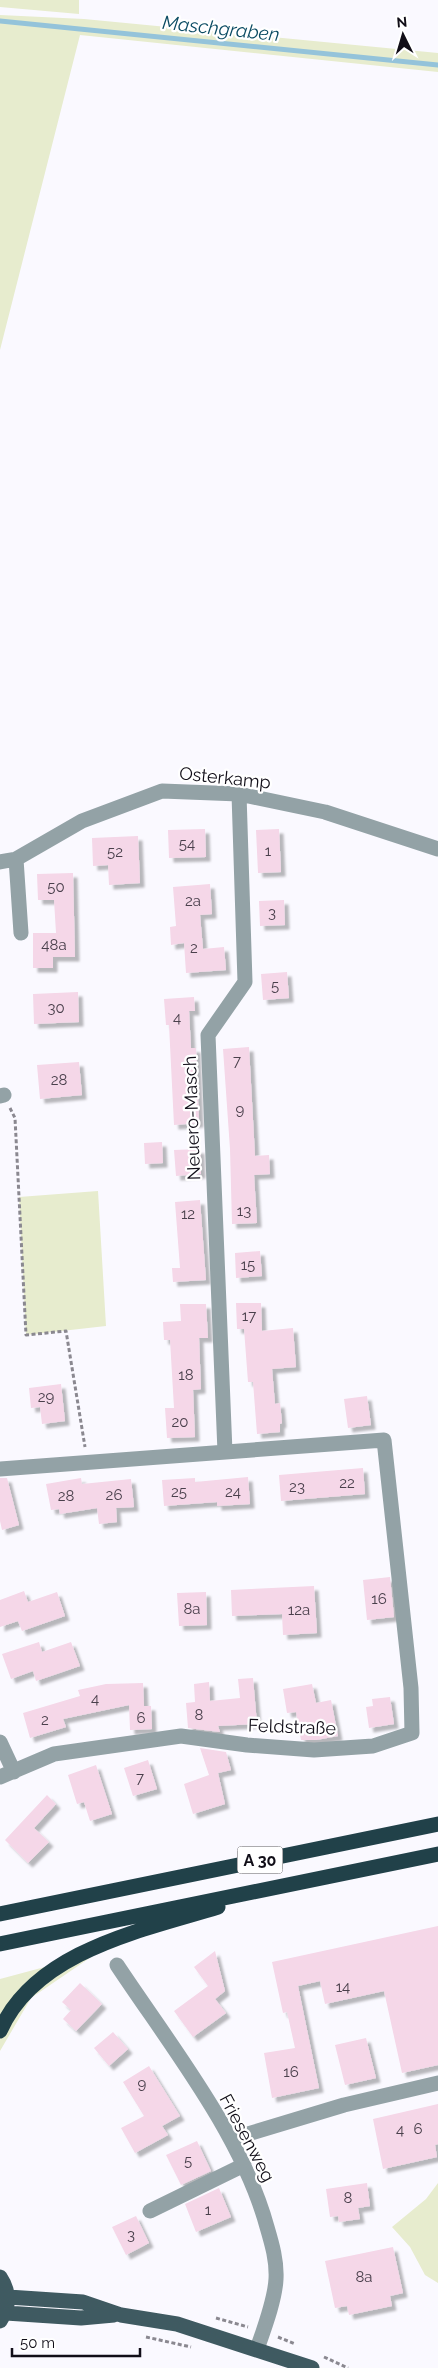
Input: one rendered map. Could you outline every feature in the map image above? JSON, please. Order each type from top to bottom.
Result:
[{"type":"highway","name":"A 30","points":[[0,1914],[438,1824]]},
{"type":"highway","name":"A 30","points":[[0,1944],[438,1854]]},
{"type":"highway","points":[[0,2030],[6,2017],[25,1994],[58,1966],[98,1944],[307,1880]]},
{"type":"main road","points":[[0,2277],[6,2286],[8,2296],[3,2317],[81,2318],[120,2315]]},
{"type":"main road","points":[[8,2296],[83,2302],[120,2315],[177,2324],[312,2368]]},
{"type":"street","name":"Osterkamp","points":[[0,862],[16,858],[82,821],[162,791],[239,794],[325,812],[438,848]]},
{"type":"street","name":"Neuero-Masch","points":[[224,1452],[208,1036],[245,982],[239,794]]},
{"type":"street","points":[[16,858],[21,934]]},
{"type":"street","name":"Feldstraße","points":[[7,1775],[54,1754],[181,1736],[247,1745],[314,1750],[373,1746],[412,1733],[411,1688],[384,1440],[224,1452]]},
{"type":"street","points":[[0,1470],[224,1452]]},
{"type":"street","points":[[0,1742],[7,1775]]},
{"type":"street","name":"Friesenweg","points":[[117,1965],[231,2139],[244,2165],[265,2218],[275,2254],[276,2280],[257,2349]]},
{"type":"street","points":[[231,2139],[344,2105],[438,2083]]},
{"type":"street","points":[[150,2211],[244,2165]]},
{"type":"path","points":[[2,1096],[15,1118],[26,1335],[66,1331],[87,1462]]},
{"type":"path","points":[[140,2335],[198,2349]]},
{"type":"green space","points":[[0,0],[79,0],[79,14],[0,7]]},
{"type":"green space","points":[[0,15],[84,19],[438,53],[438,72],[80,35],[0,350]]},
{"type":"green space","points":[[98,1191],[106,1326],[26,1335],[19,1197]]},
{"type":"green space","points":[[97,1953],[31,1998],[0,2051],[0,1979]]},
{"type":"green space","points":[[438,2183],[438,2283],[425,2275],[410,2247],[392,2227],[426,2199]]},
{"type":"building","points":[[205,829],[206,857],[169,858],[168,830]]},
{"type":"building","points":[[279,829],[281,872],[258,873],[256,830]]},
{"type":"building","points":[[138,836],[140,883],[109,885],[108,865],[93,866],[92,838]]},
{"type":"building","points":[[73,873],[75,957],[53,957],[53,968],[33,968],[33,933],[56,933],[54,900],[38,900],[37,874]]},
{"type":"building","points":[[210,884],[212,914],[200,915],[203,949],[224,947],[226,970],[186,973],[184,943],[171,945],[170,927],[176,926],[173,887]]},
{"type":"building","points":[[284,900],[285,925],[260,926],[259,901]]},
{"type":"building","points":[[287,972],[289,998],[263,1000],[261,974]]},
{"type":"building","points":[[78,992],[79,1022],[34,1024],[33,994]]},
{"type":"building","points":[[194,997],[195,1011],[189,1011],[191,1048],[196,1048],[199,1123],[174,1125],[169,1025],[166,1025],[164,999]]},
{"type":"building","points":[[249,1047],[255,1156],[269,1155],[270,1174],[254,1175],[257,1223],[232,1224],[230,1149],[223,1049]]},
{"type":"building","points":[[79,1062],[82,1095],[40,1099],[37,1065]]},
{"type":"building","points":[[162,1142],[163,1163],[145,1164],[144,1143]]},
{"type":"building","points":[[200,1149],[201,1174],[176,1176],[174,1150]]},
{"type":"building","points":[[200,1200],[206,1280],[173,1282],[172,1268],[180,1268],[175,1202]]},
{"type":"building","points":[[260,1251],[262,1276],[236,1278],[235,1253]]},
{"type":"building","points":[[236,1303],[261,1303],[262,1331],[293,1328],[296,1367],[272,1369],[275,1404],[280,1403],[282,1423],[280,1424],[280,1432],[257,1434],[253,1382],[248,1382],[244,1329],[237,1329]]},
{"type":"building","points":[[180,1304],[206,1304],[208,1338],[199,1338],[201,1389],[193,1390],[195,1437],[167,1438],[165,1408],[174,1408],[170,1340],[164,1340],[163,1322],[181,1321]]},
{"type":"building","points":[[61,1384],[65,1421],[42,1424],[40,1407],[31,1408],[29,1388]]},
{"type":"building","points":[[367,1396],[371,1425],[348,1428],[344,1399]]},
{"type":"building","points":[[363,1468],[365,1494],[281,1501],[279,1475]]},
{"type":"building","points":[[248,1477],[250,1504],[217,1506],[217,1502],[164,1506],[162,1480],[195,1478],[195,1482]]},
{"type":"building","points":[[0,1478],[7,1478],[19,1525],[2,1530],[0,1521]]},
{"type":"building","points":[[81,1478],[82,1484],[131,1479],[134,1507],[116,1508],[117,1522],[99,1524],[97,1508],[60,1514],[59,1509],[51,1510],[46,1484]]},
{"type":"building","points":[[390,1577],[394,1617],[367,1620],[363,1580]]},
{"type":"building","points":[[314,1586],[317,1633],[283,1635],[282,1614],[232,1616],[231,1590]]},
{"type":"building","points":[[24,1591],[28,1602],[57,1592],[65,1616],[22,1631],[18,1621],[0,1627],[0,1600]]},
{"type":"building","points":[[206,1592],[207,1625],[179,1626],[177,1593]]},
{"type":"building","points":[[39,1642],[42,1652],[71,1642],[80,1666],[36,1681],[33,1671],[11,1679],[2,1654]]},
{"type":"building","points":[[253,1678],[257,1724],[218,1726],[220,1732],[188,1728],[186,1703],[195,1702],[194,1684],[209,1682],[210,1701],[240,1698],[238,1679]]},
{"type":"building","points":[[143,1683],[144,1706],[151,1706],[152,1729],[130,1730],[129,1705],[63,1719],[66,1727],[30,1738],[23,1713],[80,1696],[78,1690],[106,1684]]},
{"type":"building","points":[[312,1684],[316,1703],[331,1700],[338,1736],[316,1740],[301,1740],[296,1712],[287,1713],[283,1689]]},
{"type":"building","points":[[390,1697],[394,1724],[369,1728],[366,1707],[373,1706],[372,1699]]},
{"type":"building","points":[[200,1748],[226,1752],[231,1770],[218,1773],[225,1804],[193,1814],[184,1784],[209,1775]]},
{"type":"building","points":[[148,1760],[157,1789],[133,1796],[124,1768]]},
{"type":"building","points":[[96,1765],[112,1814],[90,1821],[84,1802],[77,1804],[68,1775]]},
{"type":"building","points":[[47,1795],[56,1804],[34,1828],[49,1842],[28,1863],[5,1840]]},
{"type":"building","points":[[438,1926],[438,2065],[402,2073],[384,1991],[325,2004],[320,1981],[298,1986],[319,2088],[272,2098],[264,2053],[295,2048],[287,2012],[283,2013],[272,1962]]},
{"type":"building","points":[[215,1951],[225,1991],[215,1999],[226,2013],[193,2037],[174,2011],[208,1986],[194,1967]]},
{"type":"building","points":[[80,1983],[102,2004],[76,2031],[63,2019],[71,2010],[62,2002]]},
{"type":"building","points":[[113,2032],[128,2049],[109,2066],[94,2048]]},
{"type":"building","points":[[366,2038],[376,2078],[345,2085],[335,2045]]},
{"type":"building","points":[[149,2066],[180,2116],[162,2126],[168,2135],[135,2153],[121,2128],[144,2116],[123,2082]]},
{"type":"building","points":[[438,2104],[438,2144],[435,2145],[437,2157],[383,2169],[373,2119]]},
{"type":"building","points":[[197,2141],[211,2171],[181,2185],[166,2155]]},
{"type":"building","points":[[367,2183],[370,2206],[358,2208],[360,2219],[339,2222],[338,2216],[330,2217],[326,2189]]},
{"type":"building","points":[[219,2188],[231,2217],[196,2232],[185,2204]]},
{"type":"building","points":[[136,2216],[149,2243],[126,2255],[112,2227]]},
{"type":"building","points":[[393,2247],[403,2293],[390,2296],[392,2306],[349,2315],[347,2306],[335,2308],[325,2261]]},
{"type":"waterway","name":"Maschgraben","points":[[0,21],[438,65]]}]
